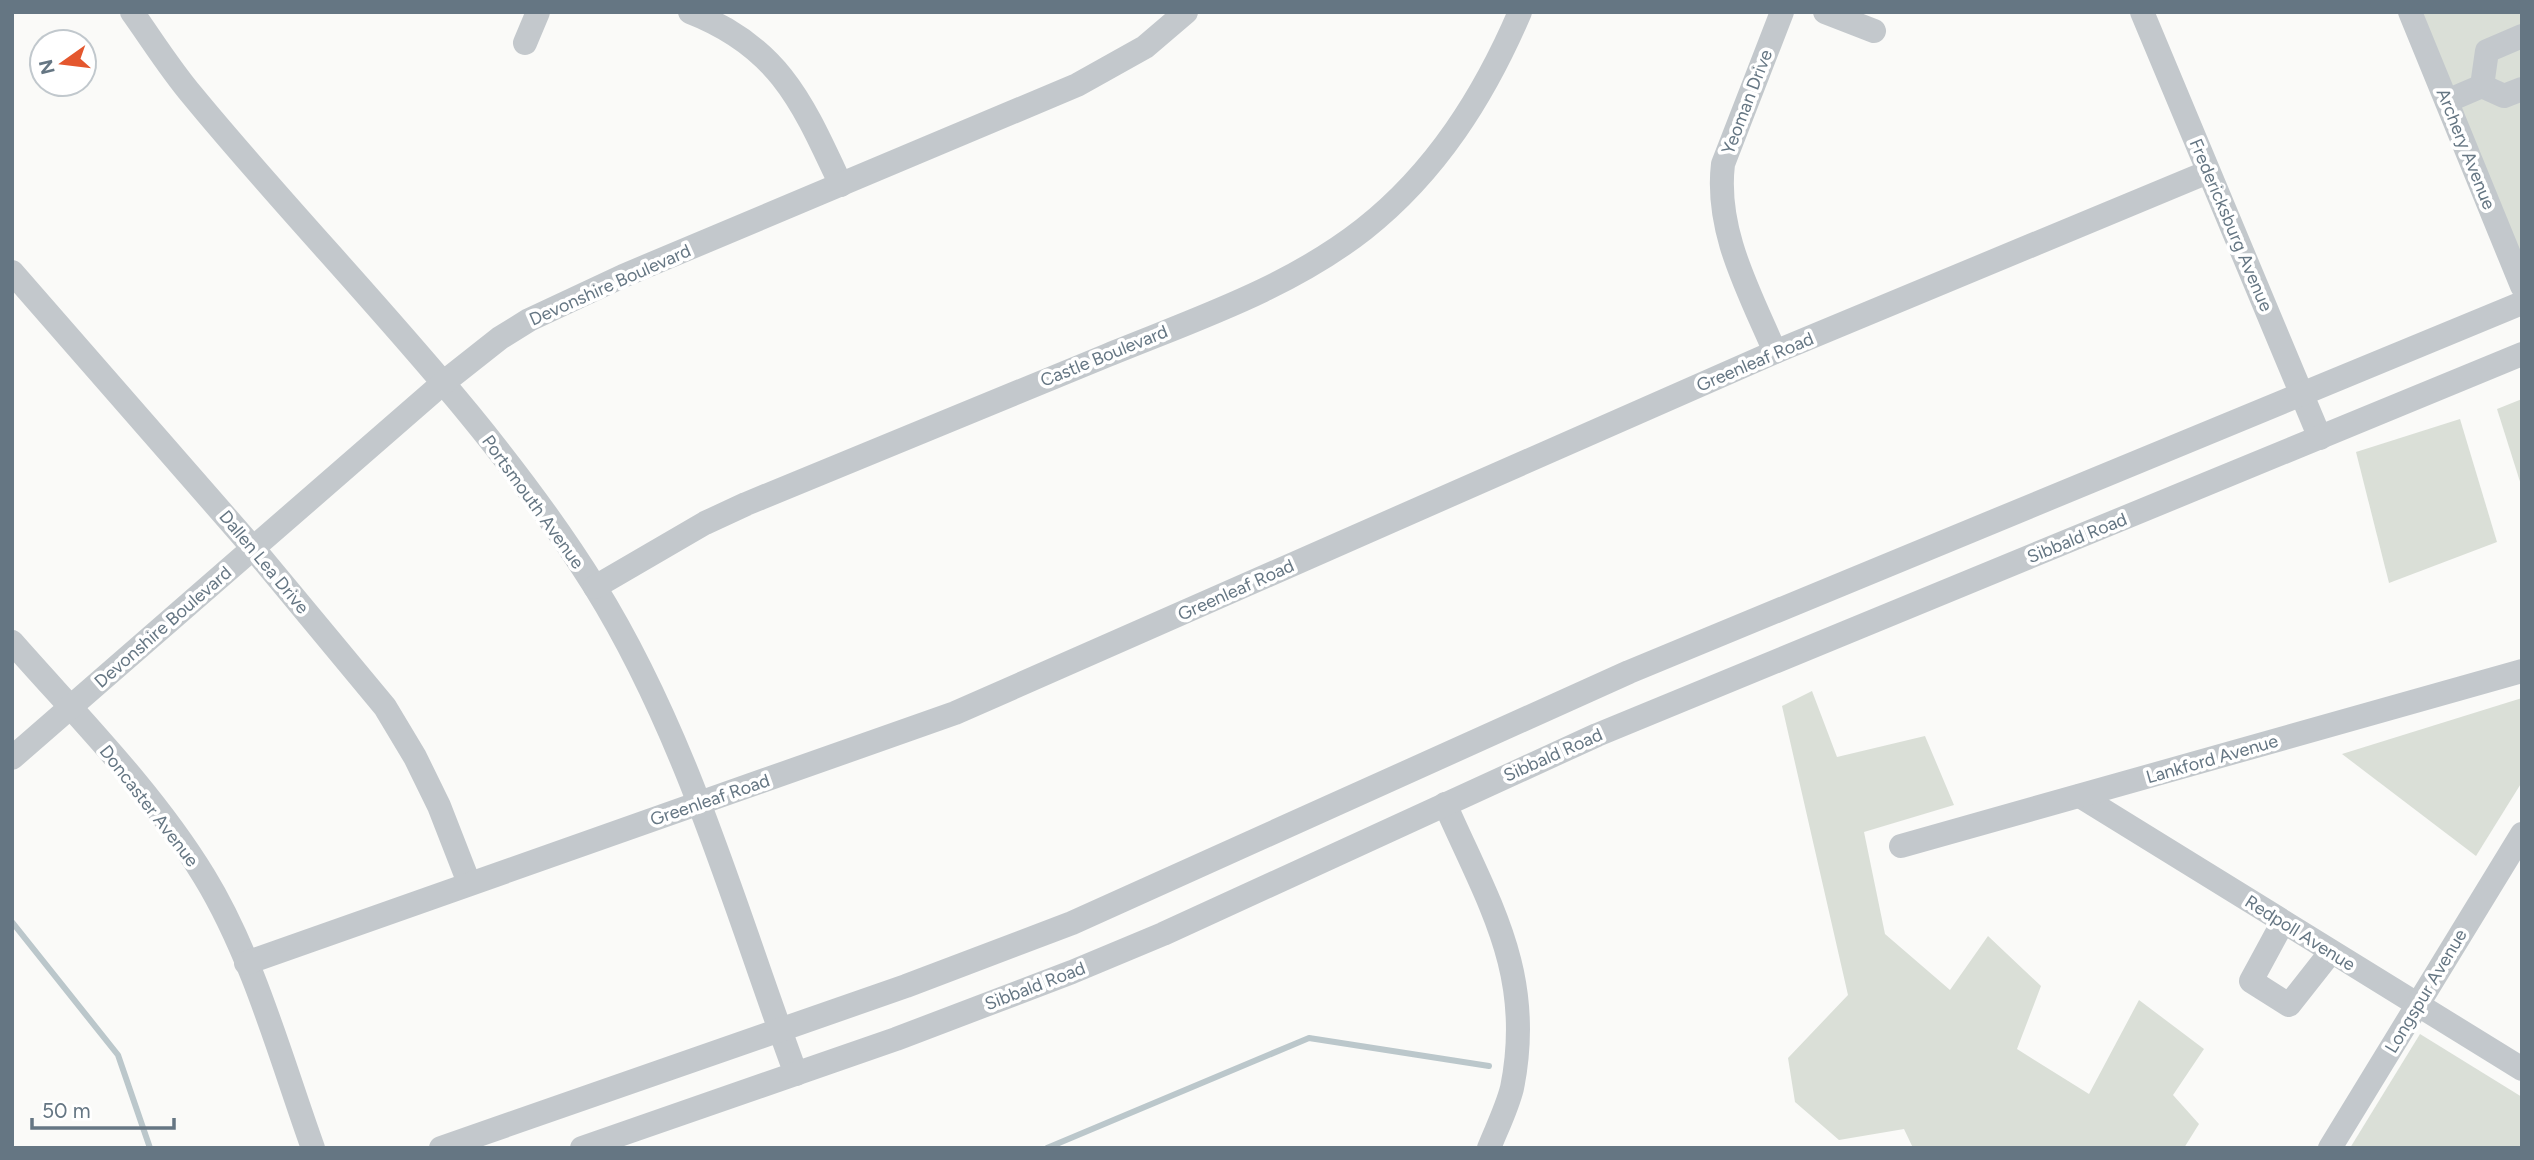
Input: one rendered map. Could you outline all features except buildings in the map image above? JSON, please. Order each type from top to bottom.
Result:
[{"type":"street","name":"Portsmouth Avenue","points":[[132,12],[190,93],[443,383],[524,482],[595,587],[633,655],[700,804],[796,1074]]},
{"type":"street","points":[[525,43],[538,12]]},
{"type":"street","points":[[690,12],[737,36],[764,57],[783,77],[805,108],[841,185]]},
{"type":"street","name":"Devonshire Boulevard","points":[[12,758],[443,383],[500,338],[561,303],[1112,68],[1145,47],[1186,12]]},
{"type":"street","name":"Castle Boulevard","points":[[595,587],[665,545],[746,504],[1251,296],[1334,251],[1366,228],[1429,167],[1480,95],[1520,12]]},
{"type":"street","name":"Yeoman Drive","points":[[1775,352],[1728,238],[1720,188],[1723,163],[1782,12]]},
{"type":"street","points":[[1825,12],[1874,31]]},
{"type":"street","name":"Fredericksburg Avenue","points":[[2142,12],[2320,438]]},
{"type":"street","name":"Archery Avenue","points":[[2410,12],[2522,286]]},
{"type":"street","points":[[2482,86],[2487,51],[2522,36]]},
{"type":"street","points":[[2446,102],[2482,86],[2504,96],[2522,89]]},
{"type":"street","name":"Greenleaf Road","points":[[246,963],[955,713],[1775,352],[2208,172]]},
{"type":"street","name":"Dallen Lea Drive","points":[[12,272],[253,548],[385,707],[433,793],[469,883]]},
{"type":"street","points":[[441,1148],[906,986],[1072,923],[1629,672],[2522,303]]},
{"type":"street","name":"Sibbald Road","points":[[582,1148],[796,1074],[1084,967],[1163,934],[1597,735],[2522,354]]},
{"type":"street","name":"Doncaster Avenue","points":[[12,642],[180,839],[223,911],[246,963],[313,1148]]},
{"type":"street","name":"Lankford Avenue","points":[[1901,846],[2522,671]]},
{"type":"street","name":"Redpoll Avenue","points":[[2080,796],[2330,953],[2522,1069]]},
{"type":"street","points":[[1446,804],[1506,942],[1516,985],[1519,1011],[1511,1091],[1489,1148]]},
{"type":"street","name":"Longspur Avenue","points":[[2330,1148],[2522,834]]},
{"type":"street","points":[[2283,922],[2251,981],[2289,1005],[2330,953]]},
{"type":"shaded area","points":[[2421,12],[2522,12],[2522,256]]},
{"type":"shaded area","points":[[2522,399],[2522,488],[2497,409]]},
{"type":"shaded area","points":[[2460,419],[2497,542],[2389,583],[2356,452]]},
{"type":"shaded area","points":[[1812,691],[1837,757],[1925,736],[1954,805],[1864,832],[1885,934],[1950,990],[1988,936],[2041,986],[2017,1049],[2089,1094],[2139,1000],[2204,1049],[2173,1095],[2199,1124],[2184,1148],[1913,1148],[1904,1129],[1839,1140],[1795,1102],[1788,1058],[1848,995],[1782,706]]},
{"type":"shaded area","points":[[2522,698],[2522,782],[2476,856],[2342,754]]},
{"type":"shaded area","points":[[2420,1034],[2522,1097],[2522,1148],[2350,1148]]},
{"type":"waterway","points":[[12,922],[118,1055],[150,1148]]},
{"type":"waterway","points":[[1047,1148],[1309,1038],[1489,1066]]}]
